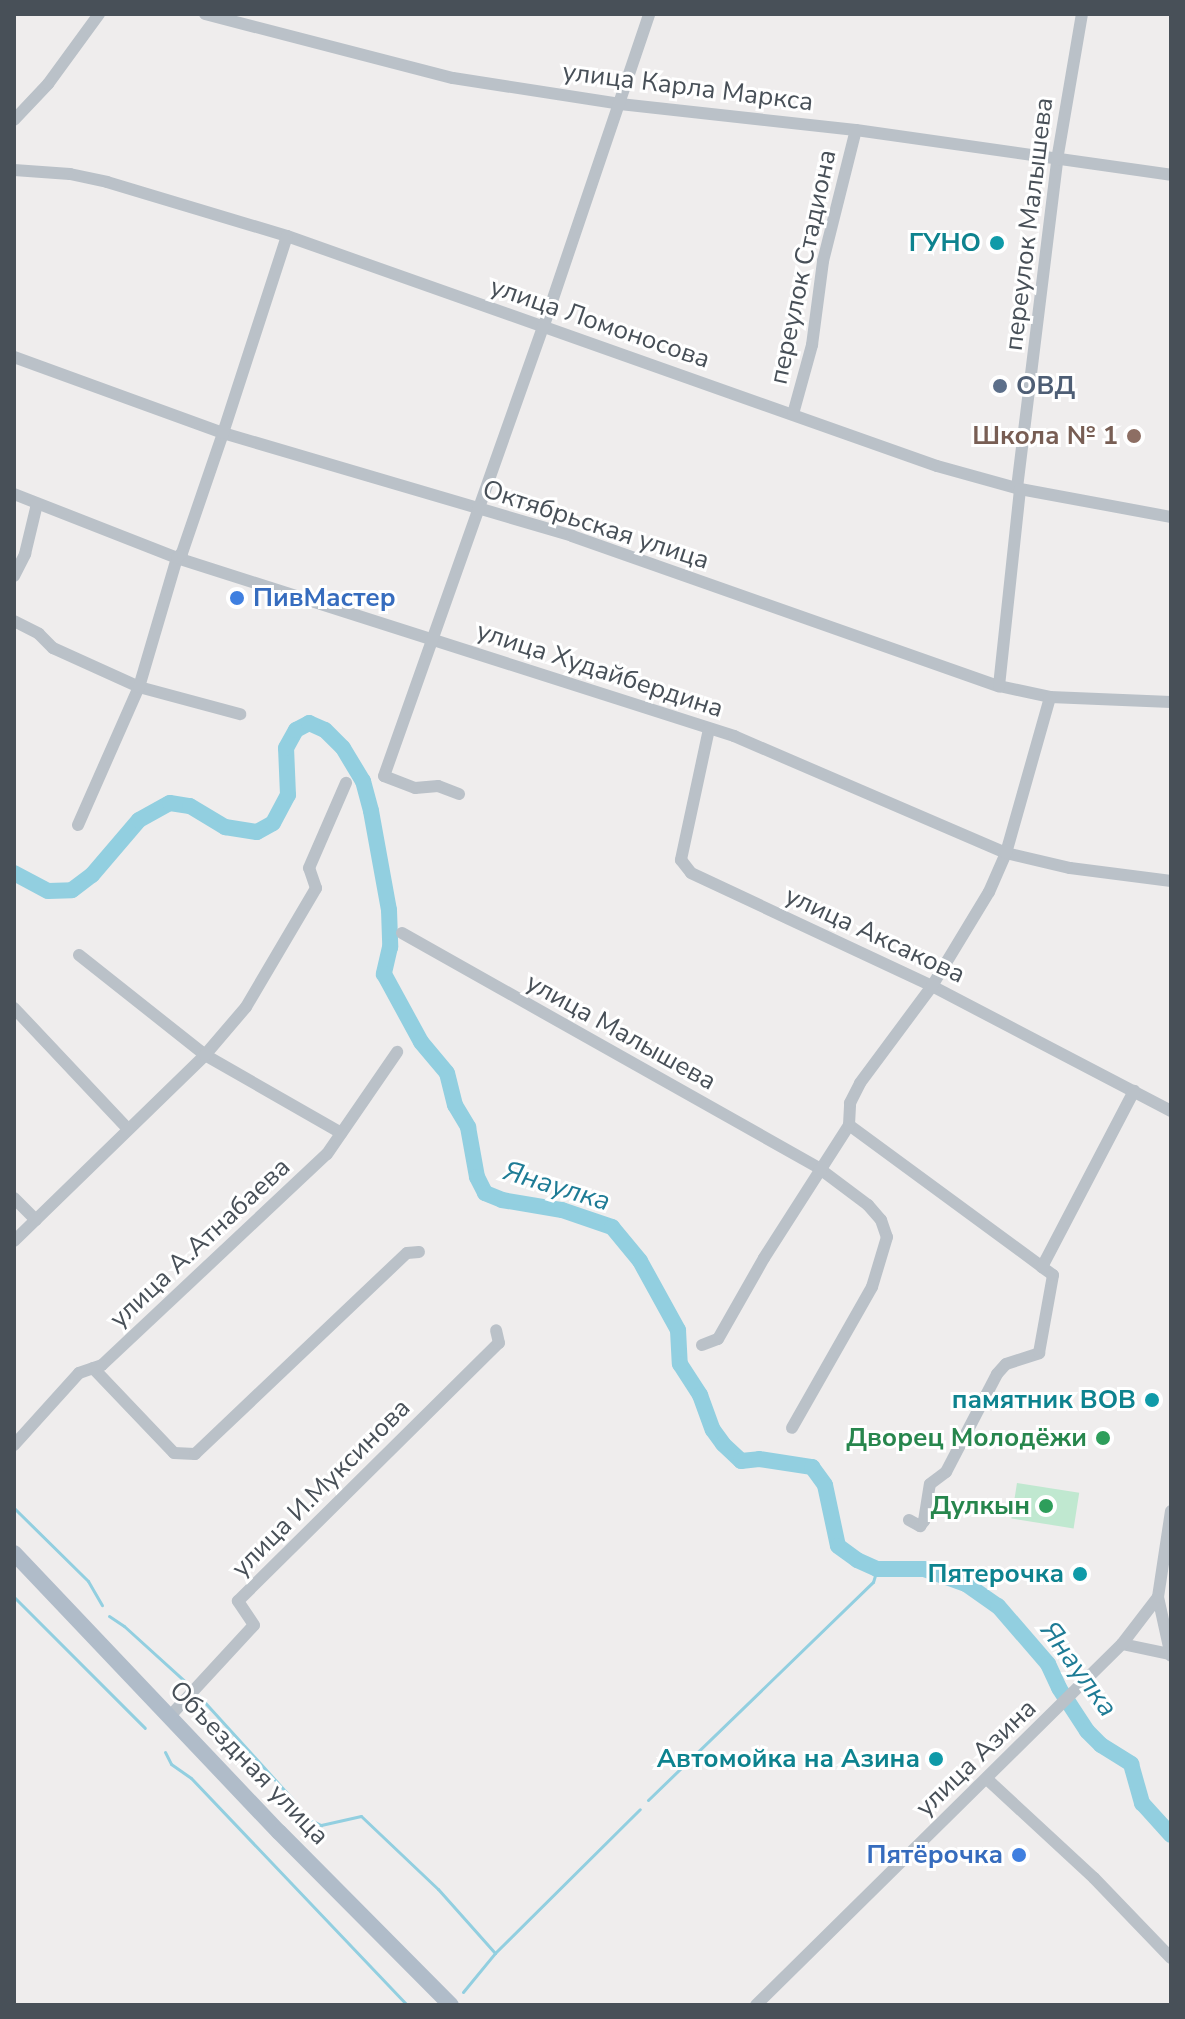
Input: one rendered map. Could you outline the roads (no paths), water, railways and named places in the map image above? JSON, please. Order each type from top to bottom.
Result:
[{"type":"main road","name":"Объездная улица","points":[[14,1553],[279,1832],[451,2005]]},
{"type":"street","points":[[14,120],[48,84],[99,14]]},
{"type":"street","name":"улица Карла Маркса","points":[[205,14],[453,78],[620,104],[856,130],[1171,175]]},
{"type":"street","points":[[459,794],[438,786],[415,788],[384,776],[430,639],[543,328],[649,14]]},
{"type":"street","name":"переулок Малышева","points":[[999,686],[1018,489],[1057,160],[1082,14]]},
{"type":"street","name":"переулок Стадиона","points":[[793,414],[812,345],[823,261],[856,130]]},
{"type":"street","name":"улица Ломоносова","points":[[14,170],[70,174],[107,182],[287,236],[937,466],[1018,489],[1171,517]]},
{"type":"street","points":[[78,825],[139,687],[177,558],[182,553],[223,433],[287,236]]},
{"type":"street","name":"Октябрьская улица","points":[[14,357],[223,433],[572,536],[999,686],[1050,697],[1171,702]]},
{"type":"street","name":"улица Худайбердина","points":[[14,494],[177,558],[748,742],[1006,853],[1070,868],[1171,881]]},
{"type":"street","points":[[14,576],[25,554],[37,504]]},
{"type":"street","points":[[14,621],[39,634],[53,648],[139,687],[240,714]]},
{"type":"street","points":[[702,1345],[718,1339],[849,1125],[850,1103],[860,1083],[932,986],[989,892],[1006,853],[1050,697]]},
{"type":"street","name":"улица Аксакова","points":[[709,729],[681,860],[691,873],[932,986],[1171,1111]]},
{"type":"street","points":[[14,1241],[205,1055],[246,1007],[316,888],[309,868],[346,783]]},
{"type":"street","name":"улица Малышева","points":[[402,933],[820,1169],[868,1205],[881,1220],[887,1237],[872,1287],[792,1428]]},
{"type":"street","points":[[79,955],[205,1055],[341,1133]]},
{"type":"street","points":[[14,1008],[127,1128]]},
{"type":"street","name":"улица А.Атнабаева","points":[[14,1445],[79,1373],[102,1365],[327,1154],[397,1052]]},
{"type":"street","points":[[1042,1267],[1134,1091]]},
{"type":"street","points":[[849,1125],[1053,1275],[1039,1353],[1006,1364],[997,1374],[946,1472],[930,1484],[924,1521],[920,1526],[909,1520]]},
{"type":"street","points":[[14,1198],[36,1220]]},
{"type":"street","points":[[93,1368],[174,1453],[195,1454],[407,1253],[419,1252]]},
{"type":"street","name":"улица И.Муксинова","points":[[171,1715],[254,1625],[238,1601],[499,1343],[496,1330]]},
{"type":"street","name":"улица Азина","points":[[756,2005],[1122,1644],[1158,1597],[1171,1511]]},
{"type":"street","points":[[1122,1644],[1170,1655],[1158,1597]]},
{"type":"street","points":[[987,1779],[1094,1878],[1171,1958]]},
{"type":"waterway","name":"Янаулка","points":[[14,873],[48,891],[72,890],[92,875],[139,820],[170,803],[190,806],[225,827],[257,832],[273,823],[288,795],[286,748],[296,730],[309,723],[325,730],[343,748],[363,781],[371,811],[389,910],[390,947],[384,974],[421,1042],[447,1073],[455,1105],[468,1127],[477,1177],[485,1193],[502,1200],[562,1210],[612,1227],[640,1261],[678,1330],[680,1364],[700,1395],[713,1430],[723,1444],[741,1461],[759,1459],[812,1467],[825,1485],[838,1546],[857,1560],[877,1569],[924,1569],[966,1584],[998,1606],[1048,1664],[1059,1688],[1087,1731],[1101,1745],[1131,1764],[1142,1803],[1171,1835]]},
{"type":"waterway","points":[[14,1508],[88,1581],[102,1605]]},
{"type":"waterway","points":[[648,1800],[873,1582],[877,1569]]},
{"type":"waterway","points":[[14,1597],[145,1728]]},
{"type":"waterway","points":[[109,1616],[188,1684]]},
{"type":"waterway","points":[[199,1696],[296,1803]]},
{"type":"waterway","points":[[165,1752],[171,1764],[191,1778],[407,2005]]},
{"type":"waterway","points":[[463,1992],[495,1953],[640,1809]]},
{"type":"waterway","points":[[307,1818],[321,1825],[361,1816],[438,1889],[495,1953]]},
{"type":"place","name":"ГУНО","points":[[997,243]]},
{"type":"place","name":"ОВД","points":[[1000,386]]},
{"type":"place","name":"Школа № 1","points":[[1134,436]]},
{"type":"place","name":"ПивМастер","points":[[237,598]]},
{"type":"place","name":"памятник ВОВ","points":[[1152,1400]]},
{"type":"place","name":"Дворец Молодёжи","points":[[1103,1438]]},
{"type":"place","name":"Дулкын","points":[[1046,1506]]},
{"type":"place","name":"Пятерочка","points":[[1080,1574]]},
{"type":"place","name":"Автомойка на Азина","points":[[936,1759]]},
{"type":"place","name":"Пятёрочка","points":[[1019,1855]]}]
